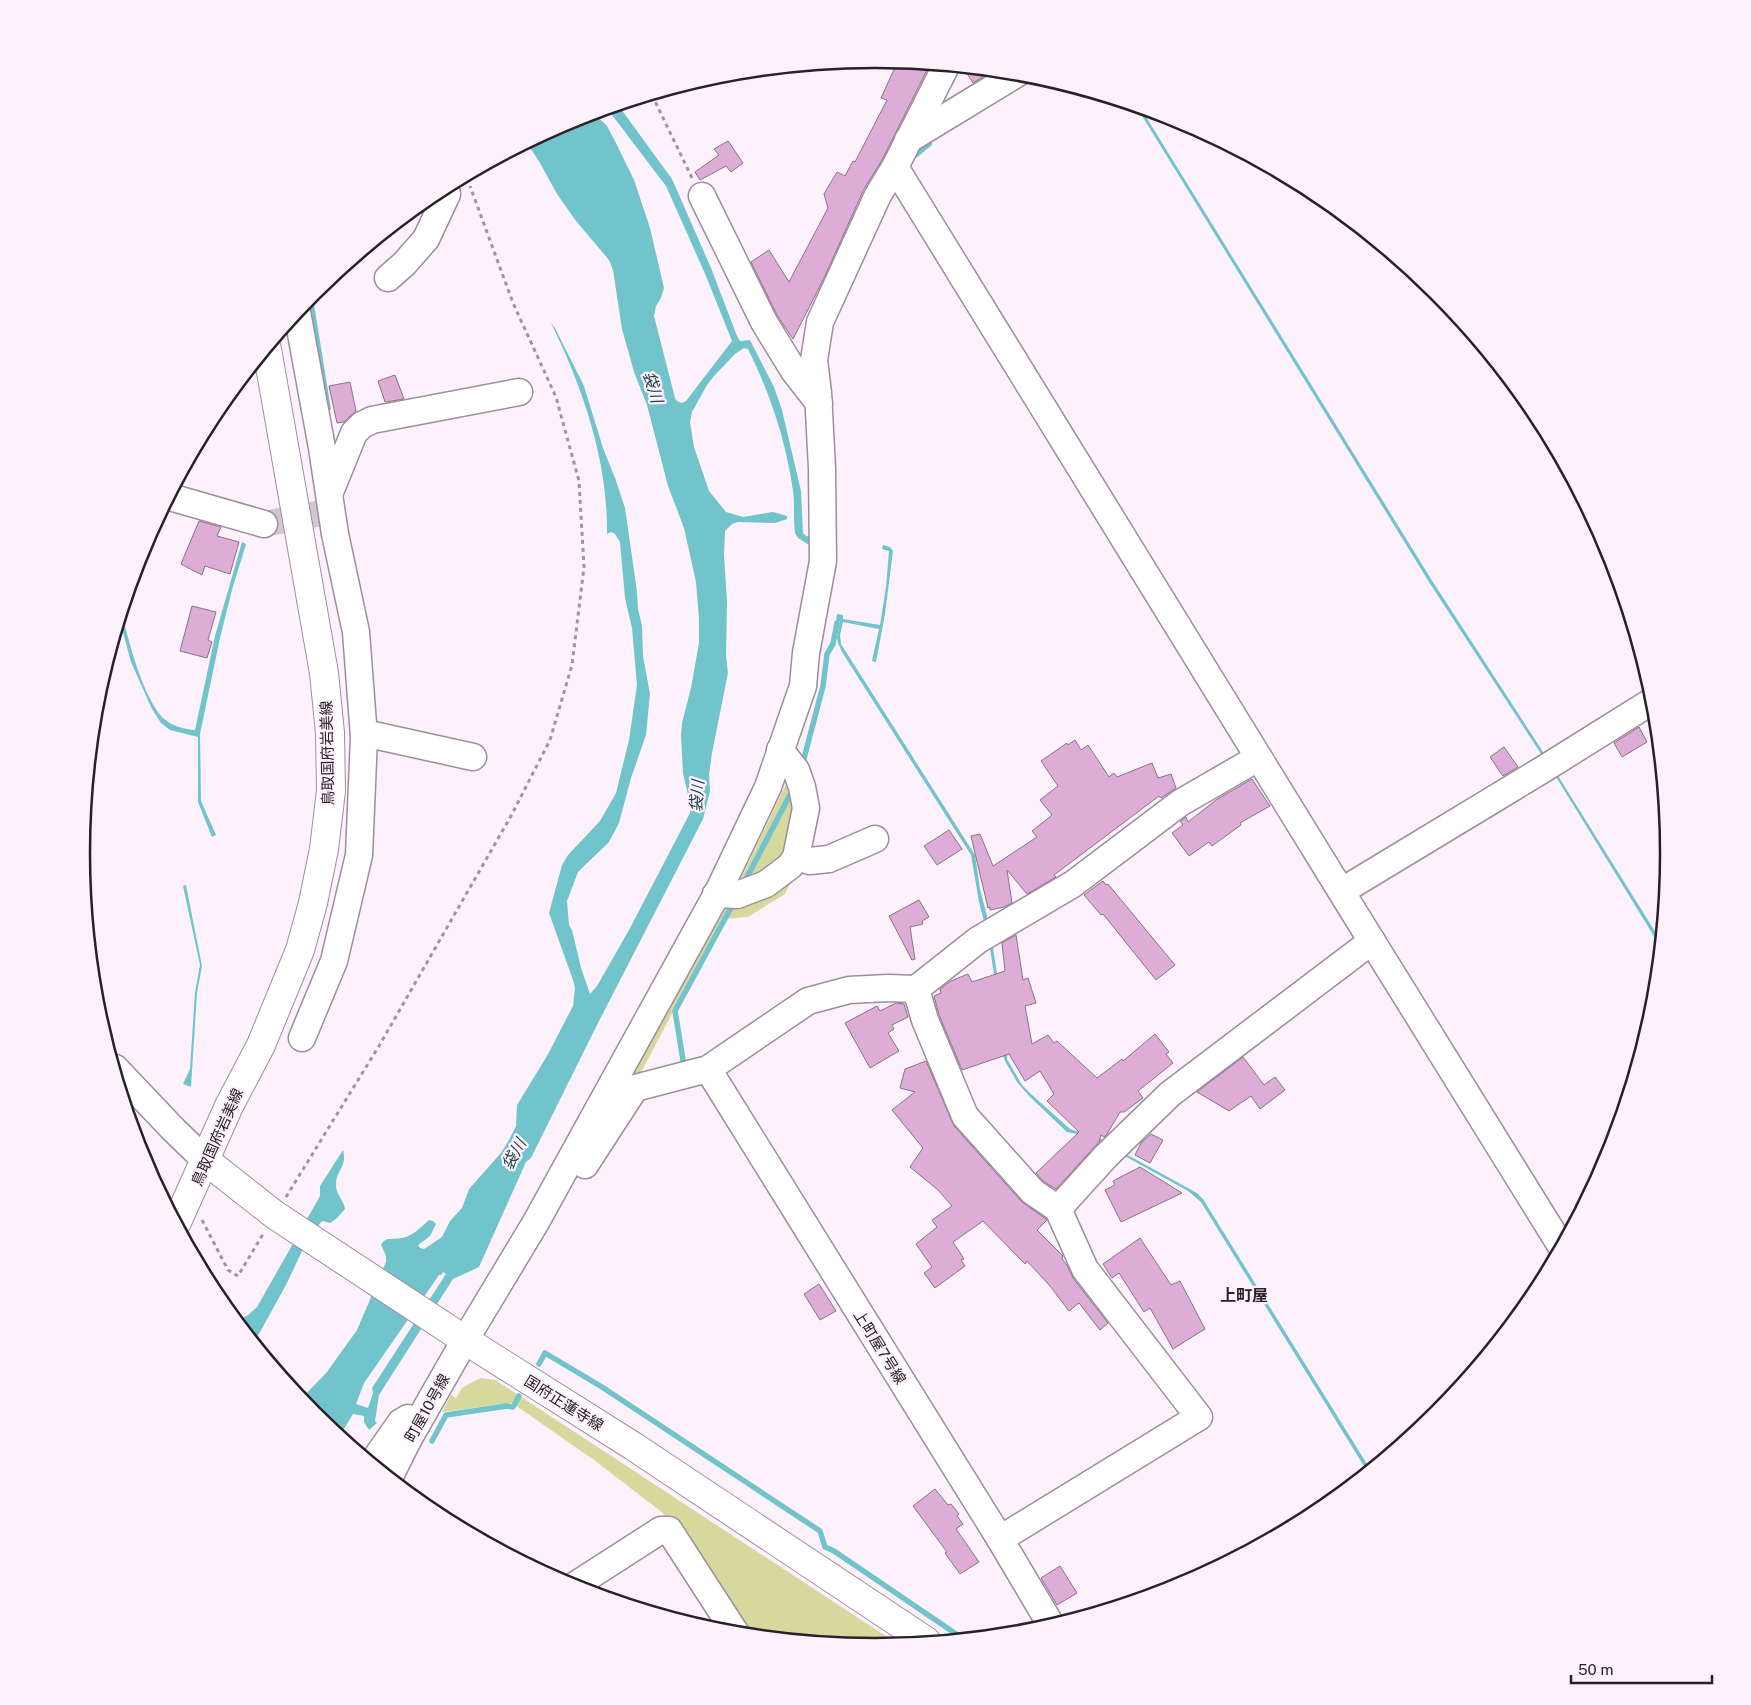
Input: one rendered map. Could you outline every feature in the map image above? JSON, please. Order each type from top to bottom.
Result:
[{"type":"main road","name":"鳥取国府岩美線","points":[[180,1216],[229,1106],[261,1045],[300,950],[313,903],[324,849],[331,792],[330,733],[324,673],[267,357]]},
{"type":"main road","name":"国府正蓮寺線","points":[[205,1160],[287,1222],[465,1340],[633,1446],[919,1636]]},
{"type":"street","points":[[536,1222],[716,894],[768,787],[803,686],[806,653],[823,561],[822,468],[819,403],[814,360],[820,322],[878,194],[895,167],[944,71]]},
{"type":"street","points":[[908,141],[1008,79]]},
{"type":"street","points":[[895,167],[1258,758],[1558,1240]]},
{"type":"street","points":[[388,278],[404,264],[426,239],[446,196]]},
{"type":"street","points":[[702,196],[764,322],[794,371],[819,403]]},
{"type":"street","points":[[298,320],[335,534],[356,632],[364,733],[359,855],[356,871],[334,961],[302,1038]]},
{"type":"street","points":[[329,493],[354,433],[362,425],[372,420],[519,392]]},
{"type":"street","points":[[175,498],[264,524]]},
{"type":"street","points":[[1342,891],[1646,705]]},
{"type":"street","points":[[364,733],[473,757]]},
{"type":"street","points":[[716,894],[737,896],[766,884],[790,866],[796,856],[806,808],[796,770],[780,750]]},
{"type":"street","points":[[536,1222],[563,1197],[635,1088],[708,1070],[808,1001],[849,990],[916,989],[978,940],[1073,884],[1180,803],[1258,758]]},
{"type":"street","points":[[796,856],[810,861],[829,859],[875,839]]},
{"type":"street","points":[[1058,1209],[1106,1156],[1170,1094],[1372,941]]},
{"type":"street","points":[[916,989],[925,1020],[965,1116],[1033,1192],[1058,1209],[1085,1269],[1199,1417],[1000,1540]]},
{"type":"street","name":"上町屋7号線","points":[[708,1070],[1000,1540],[1046,1618]]},
{"type":"street","points":[[123,1077],[205,1160]]},
{"type":"street","name":"町屋10号線","points":[[393,1471],[465,1340],[536,1222]]},
{"type":"street","points":[[376,1458],[401,1422],[428,1406]]},
{"type":"street","points":[[582,1581],[661,1530],[669,1530],[729,1623]]},
{"type":"path","points":[[654,99],[702,196]]},
{"type":"green space","points":[[793,778],[792,853],[735,891],[788,780]]},
{"type":"green space","points":[[799,866],[785,894],[748,917],[722,919],[638,1078],[626,1086],[717,901]]},
{"type":"green space","points":[[480,1378],[495,1380],[888,1638],[824,1636],[773,1631],[734,1624],[663,1513],[594,1460],[512,1403],[442,1412],[451,1395],[456,1398],[462,1388]]},
{"type":"water","name":"袋川","points":[[621,110],[672,179],[711,268],[737,336],[740,341],[750,340],[774,387],[782,410],[801,491],[803,533],[806,536],[813,537],[812,547],[798,538],[795,533],[793,491],[786,454],[776,418],[763,383],[748,349],[744,348],[735,354],[714,376],[692,412],[690,422],[694,447],[709,491],[726,512],[743,517],[773,512],[787,516],[787,519],[775,523],[738,522],[732,524],[725,531],[726,656],[728,673],[712,753],[709,774],[710,791],[703,819],[531,1158],[526,1162],[479,1267],[453,1279],[379,1395],[375,1421],[377,1423],[369,1430],[364,1422],[364,1416],[353,1414],[344,1430],[306,1393],[327,1372],[357,1330],[386,1262],[386,1256],[381,1245],[387,1239],[402,1238],[410,1235],[429,1220],[436,1224],[430,1236],[418,1245],[420,1248],[424,1249],[442,1237],[450,1221],[462,1208],[469,1189],[501,1153],[509,1140],[516,1126],[517,1105],[547,1056],[573,1006],[575,988],[573,980],[549,913],[562,865],[568,855],[600,821],[616,793],[629,740],[637,685],[632,628],[625,598],[620,542],[615,534],[611,532],[607,534],[603,479],[598,452],[583,399],[551,323],[584,386],[603,448],[625,508],[638,609],[642,626],[643,656],[650,694],[646,735],[631,778],[619,823],[609,842],[578,872],[567,901],[569,925],[590,994],[597,986],[629,930],[690,813],[691,807],[683,773],[681,736],[699,643],[699,619],[696,582],[684,528],[668,486],[647,405],[634,372],[622,329],[613,270],[609,260],[576,221],[557,194],[530,147],[599,118],[607,126],[634,180],[650,228],[664,288],[654,316],[677,401],[682,403],[686,401],[732,341],[706,276],[666,186],[611,113]],"holes":[[[443,1272],[446,1274],[372,1388],[373,1393],[368,1408],[356,1404],[364,1383],[439,1275]]]},
{"type":"water","points":[[1141,114],[1145,115],[1431,579],[1547,758],[1545,760],[1429,582]]},
{"type":"water","points":[[242,542],[246,544],[220,638],[200,734],[201,801],[216,835],[212,837],[198,802],[198,737],[170,730],[161,723],[152,709],[131,662],[123,631],[125,624],[148,696],[162,717],[173,725],[195,730],[215,636]]},
{"type":"water","points":[[883,545],[890,547],[893,551],[885,614],[876,662],[872,661],[879,629],[843,622],[840,635],[841,644],[975,855],[980,889],[988,920],[984,921],[979,902],[971,855],[838,643],[840,621],[836,621],[837,614],[843,615],[843,619],[880,625],[889,551],[882,549]]},
{"type":"water","points":[[1555,771],[1656,933],[1656,939],[1553,772]]},
{"type":"water","points":[[186,885],[202,966],[197,993],[191,1087],[183,1084],[190,1069],[195,992],[200,965],[183,886]]},
{"type":"water","points":[[992,941],[1008,1046],[1007,1059],[1022,1085],[1070,1129],[1104,1140],[1102,1142],[1067,1132],[1029,1096],[1017,1082],[1005,1061],[1003,1055],[1005,1044],[989,942]]},
{"type":"water","points":[[343,1150],[344,1161],[337,1176],[336,1186],[345,1209],[330,1223],[321,1222],[302,1251],[286,1285],[258,1336],[244,1317],[257,1307],[320,1196],[320,1186]]},
{"type":"water","points":[[1124,1153],[1197,1193],[1203,1199],[1367,1464],[1364,1466],[1201,1202],[1188,1191],[1123,1155]]},
{"type":"building","points":[[895,68],[927,69],[882,160],[864,189],[824,278],[793,339],[777,315],[751,262],[769,250],[789,282],[828,208],[824,194],[837,172],[845,176],[853,161],[855,162],[887,100],[881,98]]},
{"type":"building","points":[[967,73],[985,75],[973,83]]},
{"type":"building","points":[[728,141],[743,163],[731,172],[726,166],[700,180],[695,172],[719,155],[714,149]]},
{"type":"building","points":[[395,375],[404,399],[385,402],[378,381]]},
{"type":"building","points":[[350,382],[356,411],[344,422],[337,423],[329,386]]},
{"type":"building","points":[[199,521],[221,527],[217,536],[239,542],[230,574],[205,566],[202,575],[181,564]]},
{"type":"building","points":[[192,606],[216,612],[208,640],[212,642],[207,658],[180,651]]},
{"type":"building","points":[[1639,727],[1647,742],[1622,757],[1614,743]]},
{"type":"building","points":[[1075,740],[1081,750],[1088,745],[1109,777],[1114,773],[1117,777],[1152,763],[1158,778],[1171,774],[1176,788],[1161,798],[1159,796],[1054,875],[1056,877],[1027,894],[1007,870],[1012,903],[990,910],[971,836],[980,834],[993,866],[1037,837],[1032,831],[1052,815],[1040,800],[1058,786],[1041,761],[1067,743],[1068,745]]},
{"type":"building","points":[[1504,747],[1518,767],[1503,776],[1490,757]]},
{"type":"building","points":[[1252,779],[1270,806],[1240,823],[1241,825],[1212,846],[1209,842],[1189,856],[1172,833],[1183,825],[1180,821],[1186,817],[1188,822],[1216,800]]},
{"type":"building","points":[[949,830],[962,849],[937,865],[924,846]]},
{"type":"building","points":[[1103,881],[1106,885],[1108,884],[1175,965],[1156,980],[1103,914],[1101,915],[1084,895]]},
{"type":"building","points":[[919,900],[929,917],[922,921],[923,924],[910,927],[915,959],[912,960],[889,916]]},
{"type":"building","points":[[1016,935],[1023,980],[1028,978],[1036,1003],[1025,1006],[1032,1044],[1048,1035],[1054,1043],[1057,1041],[1097,1078],[1122,1059],[1123,1061],[1155,1034],[1169,1052],[1166,1054],[1173,1063],[1138,1091],[1143,1098],[1124,1112],[1120,1112],[1107,1134],[1104,1137],[1101,1135],[1099,1142],[1056,1189],[1043,1181],[1036,1173],[1079,1132],[1047,1101],[1054,1094],[1040,1071],[1025,1081],[1009,1054],[962,1070],[939,1015],[934,996],[941,993],[940,989],[951,981],[968,974],[972,982],[1005,971],[1002,943]]},
{"type":"building","points":[[896,1003],[904,1004],[908,1017],[892,1025],[894,1029],[888,1033],[899,1051],[870,1068],[845,1023],[877,1006],[880,1011]]},
{"type":"building","points":[[1243,1057],[1264,1085],[1275,1077],[1285,1090],[1260,1109],[1251,1096],[1229,1111],[1197,1092]]},
{"type":"building","points":[[926,1061],[954,1126],[1022,1202],[1047,1220],[1037,1230],[1063,1256],[1062,1259],[1073,1278],[1108,1323],[1100,1330],[1079,1303],[1069,1311],[1050,1286],[1027,1261],[1025,1264],[983,1221],[953,1242],[964,1259],[961,1260],[965,1266],[935,1288],[924,1273],[932,1267],[916,1244],[937,1227],[932,1220],[952,1206],[938,1190],[910,1167],[923,1148],[892,1110],[915,1092],[900,1088],[905,1069]]},
{"type":"building","points":[[1151,1134],[1163,1140],[1150,1163],[1135,1155],[1141,1143]]},
{"type":"building","points":[[1140,1167],[1182,1193],[1121,1222],[1105,1190],[1115,1185],[1113,1181]]},
{"type":"building","points":[[1140,1238],[1171,1285],[1180,1281],[1205,1329],[1173,1349],[1150,1308],[1144,1312],[1119,1273],[1112,1278],[1103,1264]]},
{"type":"building","points":[[819,1284],[836,1311],[820,1320],[804,1294]]},
{"type":"building","points":[[935,1489],[948,1505],[951,1504],[959,1514],[957,1516],[963,1524],[956,1529],[979,1562],[960,1574],[945,1553],[947,1552],[913,1506]]},
{"type":"building","points":[[1060,1566],[1077,1593],[1057,1605],[1041,1578]]},
{"type":"waterway","points":[[912,158],[929,144]]},
{"type":"waterway","points":[[311,306],[328,408]]},
{"type":"waterway","points":[[802,766],[823,686],[827,654],[833,644],[837,623]]},
{"type":"waterway","points":[[744,883],[793,789]]},
{"type":"waterway","points":[[684,1066],[675,1011],[734,902]]},
{"type":"waterway","points":[[539,1364],[545,1353],[602,1387],[820,1531],[825,1547],[834,1551],[955,1633]]},
{"type":"waterway","points":[[432,1441],[446,1415],[507,1406],[513,1407],[519,1396]]},
{"type":"tunnel","points":[[264,524],[332,511]]},
{"type":"district","name":"上町屋","points":[[1244,1295]]}]
